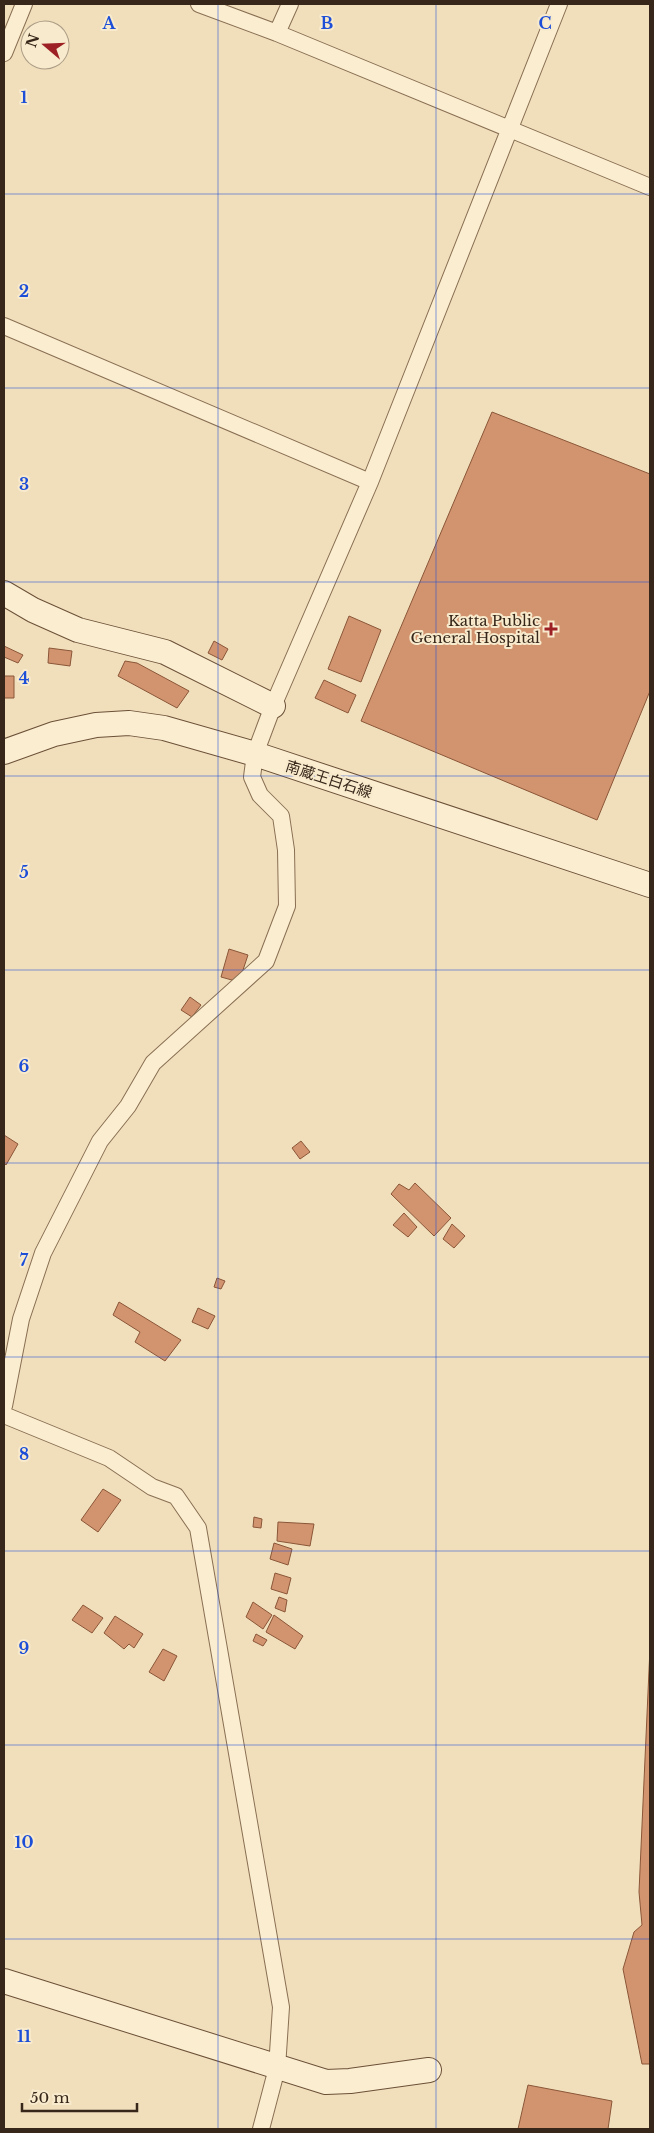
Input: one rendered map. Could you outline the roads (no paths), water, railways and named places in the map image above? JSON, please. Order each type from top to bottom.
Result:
[{"type":"street","points":[[4,53],[24,4]]},
{"type":"street","points":[[199,4],[277,33],[650,187]]},
{"type":"street","points":[[277,33],[290,4]]},
{"type":"street","points":[[4,1406],[22,1319],[43,1253],[100,1141],[128,1106],[153,1062],[266,960],[287,906],[286,850],[281,816],[260,795],[252,777],[255,754],[273,706],[370,482],[559,4]]},
{"type":"street","points":[[4,326],[370,482]]},
{"type":"street","points":[[4,593],[33,610],[78,630],[165,652],[273,706]]},
{"type":"street","name":"南蔵王白石線","points":[[4,752],[54,734],[96,725],[130,723],[164,728],[255,754],[650,885]]},
{"type":"street","points":[[4,1415],[109,1458],[152,1488],[176,1496],[198,1528],[281,2007],[277,2068],[261,2129]]},
{"type":"street","points":[[4,1981],[326,2082],[350,2081],[429,2070]]},
{"type":"place","name":"Katta Public General Hospital","points":[[551,629]]}]
